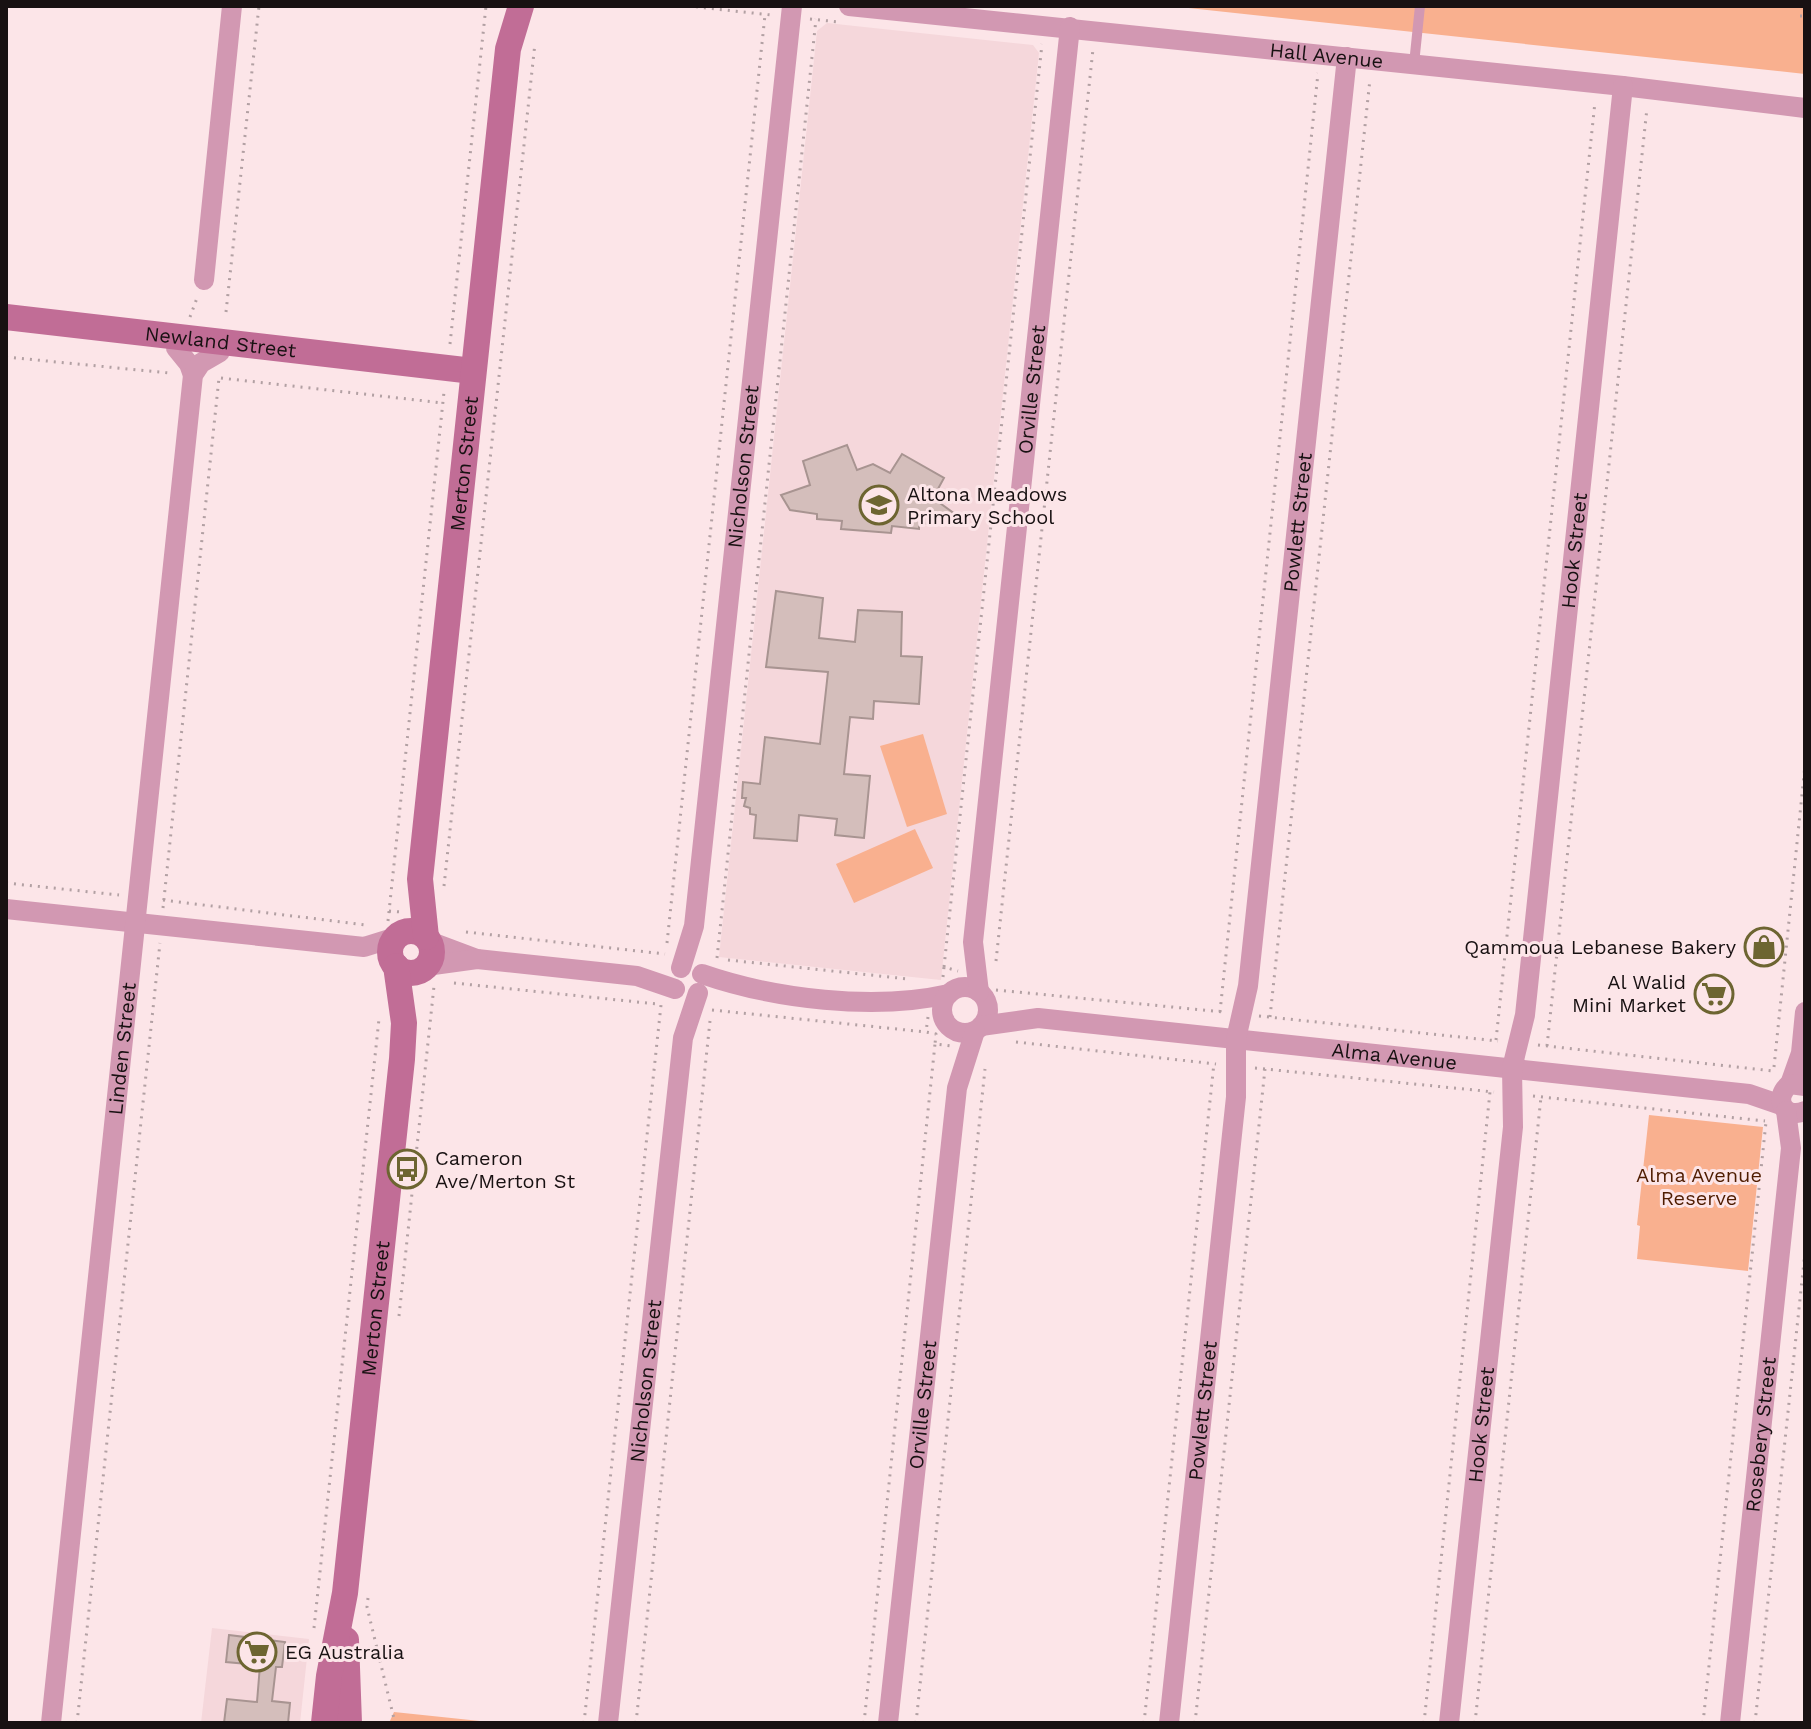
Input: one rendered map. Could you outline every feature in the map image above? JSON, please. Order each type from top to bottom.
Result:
[{"type":"street","points":[[204,280],[232,6]]},
{"type":"street","name":"Merton Street","points":[[504,6],[508,49]]},
{"type":"street","name":"Merton Street","points":[[324,1723],[357,1592],[392,1021],[420,879],[508,49],[521,6]]},
{"type":"street","name":"Nicholson Street","points":[[608,1723],[792,6]]},
{"type":"street","name":"Hall Avenue","points":[[849,6],[1623,86],[1805,108]]},
{"type":"street","name":"Orville Street","points":[[888,1723],[957,1088],[953,1002],[973,942],[1070,27]]},
{"type":"street","name":"Powlett Street","points":[[1169,1723],[1347,57]]},
{"type":"street","name":"Hook Street","points":[[1449,1723],[1513,1127],[1525,1095],[1519,1069],[1623,86]]},
{"type":"street","name":"Newland Street","points":[[6,317],[180,342],[220,352],[440,367]]},
{"type":"street","name":"Newland Street","points":[[6,330],[180,342],[473,371]]},
{"type":"street","points":[[180,342],[193,375]]},
{"type":"street","points":[[193,375],[201,363],[220,352]]},
{"type":"street","name":"Linden Street","points":[[51,1723],[193,375]]},
{"type":"street","points":[[6,909],[364,947]]},
{"type":"street","name":"Alma Avenue","points":[[364,947],[407,942],[477,959],[741,987],[781,995],[885,1003],[953,1002],[1038,1018],[1749,1094],[1792,1095]]},
{"type":"street","name":"Orville Street","points":[[953,1002],[987,1013],[978,1028],[957,1088]]},
{"type":"street","name":"Alma Avenue","points":[[953,1002],[961,1032],[1038,1018]]},
{"type":"street","name":"Rosebery Street","points":[[1730,1723],[1791,1148],[1792,1095],[1805,1012]]},
{"type":"street","name":"Merton Street","points":[[338,1676],[349,1723]]},
{"type":"lane","points":[[1414,64],[1420,6]]},
{"type":"path","points":[[226,312],[259,6]]},
{"type":"path","points":[[398,1325],[407,942],[443,403],[440,367],[486,6]]},
{"type":"path","points":[[636,1723],[689,981],[765,14]]},
{"type":"path","points":[[584,1723],[689,981],[816,19]]},
{"type":"path","points":[[407,942],[441,916],[535,43]]},
{"type":"path","points":[[953,1002],[1042,44]]},
{"type":"path","points":[[864,1723],[953,1002],[1093,49]]},
{"type":"path","points":[[1245,1014],[1318,73]]},
{"type":"path","points":[[1245,1014],[1370,79]]},
{"type":"path","points":[[1522,1043],[1595,102]]},
{"type":"path","points":[[1522,1043],[1647,108]]},
{"type":"path","points":[[180,342],[204,280]]},
{"type":"path","points":[[6,357],[443,403]]},
{"type":"path","points":[[77,1723],[219,378]]},
{"type":"path","points":[[1703,1723],[1766,1121],[1792,1095],[1805,765]]},
{"type":"path","points":[[6,883],[367,925],[407,942]]},
{"type":"path","points":[[364,947],[367,925]]},
{"type":"path","points":[[455,931],[689,981],[953,1002]]},
{"type":"path","points":[[450,983],[689,981],[953,1002],[994,990],[1522,1043],[1792,1095]]},
{"type":"path","points":[[313,1635],[392,1021]]},
{"type":"path","points":[[1003,1041],[1766,1121]]},
{"type":"path","points":[[916,1723],[985,1065]]},
{"type":"path","points":[[1144,1723],[1239,1066]]},
{"type":"path","points":[[1195,1723],[1239,1066]]},
{"type":"path","points":[[1424,1723],[1490,1092]]},
{"type":"path","points":[[1475,1723],[1525,1095]]},
{"type":"path","points":[[1755,1723],[1805,1252]]},
{"type":"path","points":[[357,1592],[367,1607],[395,1723]]},
{"type":"shaded area","name":"Altona Meadows Primary School","points":[[827,23],[1033,45],[1039,53],[941,980],[719,957],[817,31]]},
{"type":"shaded area","name":"EG Australia","points":[[212,1628],[309,1639],[300,1723],[201,1723]]},
{"type":"green space","points":[[1170,6],[1805,6],[1805,74]]},
{"type":"green space","points":[[923,734],[947,814],[907,827],[880,746]]},
{"type":"green space","points":[[915,829],[933,868],[854,903],[836,864]]},
{"type":"green space","name":"Alma Avenue Reserve","points":[[1649,1115],[1763,1127],[1748,1271],[1637,1259],[1640,1226],[1637,1225]]},
{"type":"green space","points":[[394,1712],[499,1723],[389,1723]]},
{"type":"building","points":[[847,445],[857,470],[873,464],[890,473],[902,454],[944,478],[933,498],[955,514],[947,525],[919,523],[919,529],[892,526],[891,533],[841,529],[842,521],[817,519],[817,514],[790,510],[781,495],[810,485],[803,461]]},
{"type":"building","points":[[776,591],[823,598],[819,638],[855,642],[858,610],[902,612],[901,656],[922,657],[919,704],[874,701],[873,719],[850,717],[844,774],[870,776],[864,838],[835,835],[837,819],[799,815],[797,841],[754,838],[756,815],[750,814],[750,808],[744,806],[743,782],[760,784],[765,737],[820,744],[828,672],[766,667]]},
{"type":"building","points":[[229,1635],[285,1642],[282,1667],[276,1667],[272,1701],[290,1703],[288,1723],[224,1723],[227,1699],[257,1702],[260,1665],[226,1662]]},
{"type":"place","name":"Altona Meadows Primary School","points":[[879,505]]},
{"type":"place","name":"Qammoua Lebanese Bakery","points":[[1764,947]]},
{"type":"place","name":"Al Walid Mini Market","points":[[1714,994]]},
{"type":"place","name":"Cameron Ave/Merton St","points":[[407,1169]]},
{"type":"place","name":"EG Australia","points":[[257,1652]]}]
